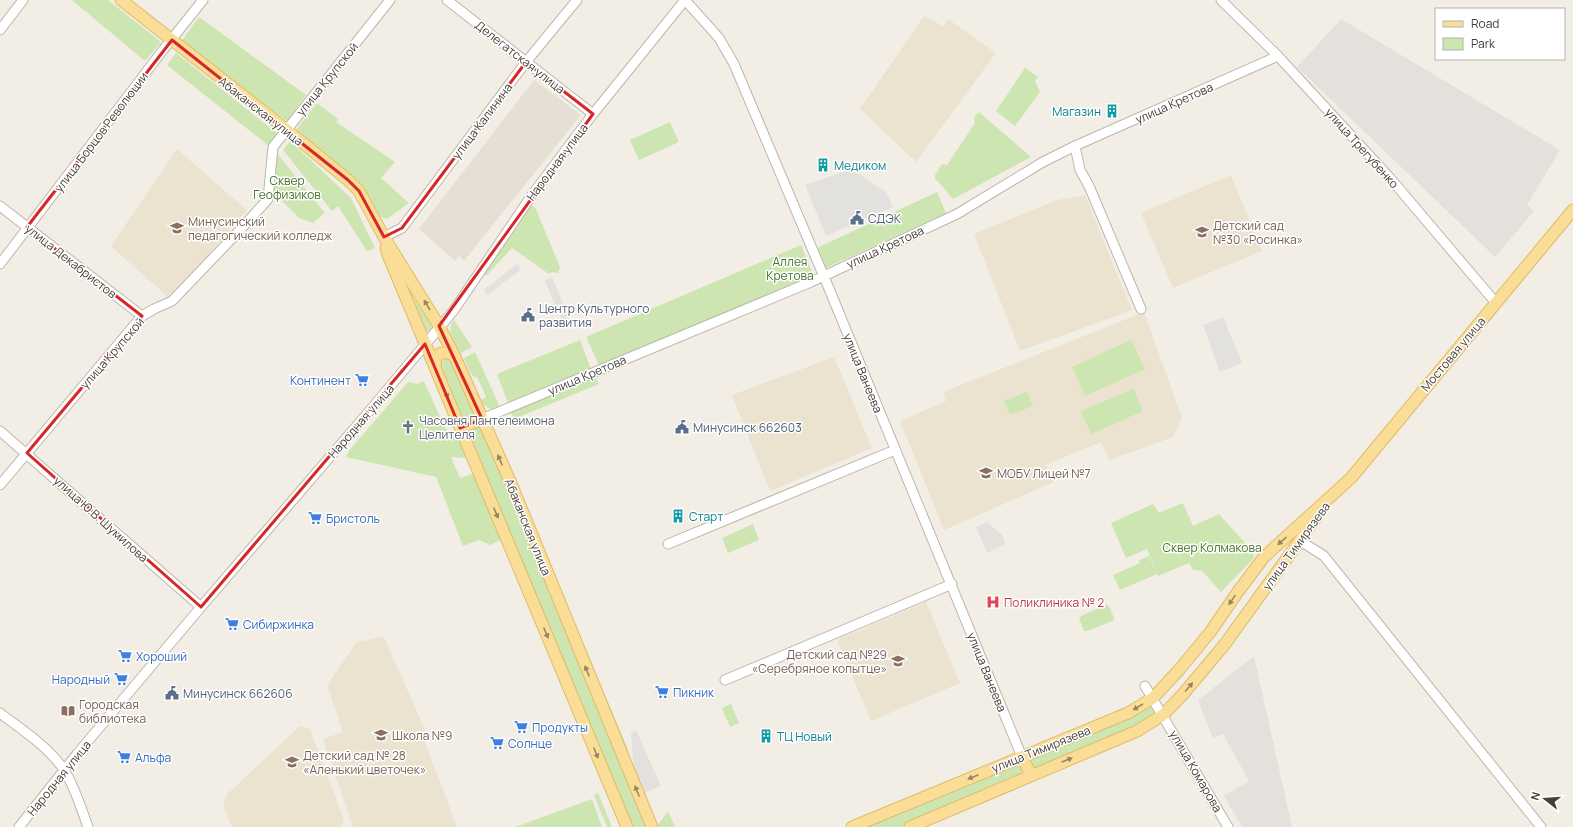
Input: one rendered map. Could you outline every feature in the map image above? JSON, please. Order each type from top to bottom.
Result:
[{"type":"main road","name":"Абаканская улица","points":[[120,0],[287,130],[348,180],[359,191],[384,237],[439,326],[454,355],[510,481],[652,827]]},
{"type":"main road","name":"Мостовая улица","points":[[1332,496],[1351,478],[1573,210]]},
{"type":"main road","name":"Абаканская улица","points":[[384,237],[388,255],[627,827]]},
{"type":"main road","points":[[435,367],[436,358],[440,353],[444,352],[454,355]]},
{"type":"main road","points":[[460,428],[482,419]]},
{"type":"main road","name":"улица Тимирязева","points":[[910,827],[1137,731],[1163,716],[1225,644],[1332,496]]},
{"type":"main road","name":"улица Тимирязева","points":[[852,827],[1128,713],[1153,698],[1179,670],[1211,631],[1264,557],[1332,496]]},
{"type":"main road","points":[[1244,584],[1251,583],[1256,585],[1259,589],[1260,596]]},
{"type":"main road","points":[[1022,757],[1031,775]]},
{"type":"street","points":[[0,30],[23,0]]},
{"type":"street","name":"улица Борцов Революции","points":[[0,264],[203,0]]},
{"type":"street","name":"улица Крупской","points":[[0,485],[142,316],[172,301],[268,199],[273,148],[390,0]]},
{"type":"street","name":"Делегатская улица","points":[[447,0],[593,114]]},
{"type":"street","name":"улица Калинина","points":[[384,237],[402,228],[526,62],[577,0]]},
{"type":"street","name":"Народная улица","points":[[19,827],[64,770],[201,607],[454,310],[532,195],[593,114],[685,0]]},
{"type":"street","name":"улица Ванеева","points":[[685,0],[719,38],[734,64],[952,584],[1022,757]]},
{"type":"street","name":"улица Трегубенко","points":[[1221,0],[1278,56],[1390,178],[1496,303]]},
{"type":"street","name":"улица Кретова","points":[[482,419],[811,282],[823,275],[957,214],[1043,162],[1075,146],[1278,56]]},
{"type":"street","points":[[1075,146],[1080,170],[1092,192],[1141,309]]},
{"type":"street","name":"улица Декабристов","points":[[0,206],[142,316]]},
{"type":"street","name":"улица Ю.В. Шумилова","points":[[0,431],[201,607]]},
{"type":"street","points":[[668,544],[895,450]]},
{"type":"street","points":[[1299,540],[1324,556],[1541,827]]},
{"type":"street","points":[[725,680],[952,584]]},
{"type":"street","name":"улица Комарова","points":[[1145,686],[1228,827]]},
{"type":"street","points":[[0,713],[53,756],[64,770],[88,827]]},
{"type":"highlighted area","points":[[172,40],[348,180],[359,191],[384,237],[402,228],[526,62],[593,114],[439,326],[482,419],[460,428],[425,344],[201,607],[27,453],[142,316],[27,227]]},
{"type":"shaded area","points":[[924,16],[943,26],[948,19],[996,53],[916,162],[860,109]]},
{"type":"shaded area","points":[[1341,19],[1560,150],[1527,205],[1534,211],[1495,257],[1297,67]]},
{"type":"shaded area","points":[[534,80],[581,115],[464,261],[459,256],[455,261],[419,229]]},
{"type":"shaded area","name":"Минусинский педагогический колледж","points":[[177,149],[247,210],[170,299],[111,246]]},
{"type":"shaded area","points":[[852,169],[886,192],[893,207],[826,236],[805,185]]},
{"type":"shaded area","name":"Детский сад №30 «Росинка»","points":[[1231,175],[1262,251],[1173,288],[1141,213]]},
{"type":"shaded area","points":[[1085,195],[1132,310],[1020,351],[974,234],[1057,200]]},
{"type":"shaded area","points":[[517,264],[521,269],[488,295],[484,290]]},
{"type":"shaded area","points":[[552,277],[570,320],[563,323],[545,281]]},
{"type":"shaded area","points":[[1144,312],[1182,418],[1173,437],[1109,460],[1101,442],[1046,465],[1054,482],[944,530],[900,421],[946,401],[943,392]]},
{"type":"shaded area","points":[[1223,317],[1242,363],[1220,372],[1203,325]]},
{"type":"shaded area","points":[[834,357],[872,448],[770,491],[732,395]]},
{"type":"shaded area","points":[[987,522],[1002,535],[1005,544],[987,553],[976,527]]},
{"type":"shaded area","name":"Детский сад №29 «Серебряное копытце»","points":[[926,602],[960,683],[871,721],[837,640]]},
{"type":"shaded area","name":"Школа №9","points":[[384,637],[428,737],[424,740],[457,827],[353,827],[323,739],[343,732],[327,685],[357,642]]},
{"type":"shaded area","points":[[1254,656],[1292,827],[1242,827],[1224,796],[1249,781],[1223,734],[1213,738],[1198,700]]},
{"type":"shaded area","name":"Детский сад № 28 «Аленький цветочек»","points":[[300,726],[310,729],[343,817],[343,827],[232,827],[223,806],[227,794]]},
{"type":"shaded area","points":[[636,730],[661,786],[644,793],[634,770],[631,733]]},
{"type":"green space","points":[[72,0],[108,0],[161,42],[145,61]]},
{"type":"green space","points":[[199,17],[306,95],[287,121],[180,43]]},
{"type":"green space","points":[[176,53],[278,134],[269,146],[167,65]]},
{"type":"green space","points":[[1025,68],[1038,77],[1035,81],[1040,92],[1015,126],[996,111]]},
{"type":"green space","points":[[317,103],[338,119],[336,122],[395,162],[381,178],[409,203],[387,219],[379,216],[360,185],[297,129]]},
{"type":"green space","points":[[979,112],[1031,157],[953,199],[935,178],[935,175],[942,164],[947,165],[975,123],[974,117]]},
{"type":"green space","points":[[670,122],[679,142],[639,160],[630,140]]},
{"type":"green space","points":[[290,141],[351,198],[375,248],[367,251],[338,206],[332,211],[283,150]]},
{"type":"green space","name":"Сквер Геофизиков","points":[[276,152],[325,213],[313,223],[299,218],[273,192]]},
{"type":"green space","points":[[937,192],[946,213],[826,268],[817,248]]},
{"type":"green space","points":[[528,205],[535,207],[560,267],[558,273],[552,272],[549,274],[512,248],[487,275],[483,275]]},
{"type":"green space","name":"Аллея Кретова","points":[[801,245],[814,277],[599,365],[586,337]]},
{"type":"green space","points":[[410,293],[432,328],[429,331],[426,331],[424,328]]},
{"type":"green space","points":[[454,320],[472,347],[461,353],[454,341],[450,328]]},
{"type":"green space","points":[[580,340],[591,369],[508,403],[497,374]]},
{"type":"green space","points":[[1131,340],[1145,369],[1085,396],[1072,367]]},
{"type":"green space","points":[[475,352],[500,407],[491,409],[481,400],[486,397],[477,377],[474,377],[470,372],[464,358]]},
{"type":"green space","points":[[450,358],[476,414],[475,418],[467,421],[463,419],[441,365],[443,360]]},
{"type":"green space","points":[[594,376],[599,384],[514,419],[510,410]]},
{"type":"green space","points":[[424,381],[445,428],[461,439],[466,458],[451,457],[460,478],[472,474],[479,483],[502,538],[501,540],[490,545],[479,540],[463,546],[436,477],[346,457],[349,451],[408,382],[417,384]]},
{"type":"green space","points":[[1134,389],[1143,411],[1091,434],[1081,411]]},
{"type":"green space","points":[[1027,392],[1033,406],[1010,415],[1004,401]]},
{"type":"green space","points":[[481,425],[647,827],[632,827],[468,431],[469,428]]},
{"type":"green space","points":[[524,502],[627,747],[628,761]]},
{"type":"green space","name":"Сквер Колмакова","points":[[1183,503],[1193,526],[1219,514],[1253,552],[1254,558],[1221,592],[1202,571],[1193,570],[1189,563],[1158,576],[1147,549],[1126,558],[1111,523],[1153,504],[1159,513]]},
{"type":"green space","points":[[753,524],[759,540],[728,553],[722,538]]},
{"type":"green space","points":[[1149,556],[1157,574],[1120,590],[1113,575],[1140,563],[1139,560]]},
{"type":"green space","points":[[1106,605],[1109,606],[1114,618],[1113,621],[1084,631],[1079,618]]},
{"type":"green space","points":[[731,704],[739,723],[730,727],[722,708]]},
{"type":"green space","points":[[1150,704],[1154,705],[1156,714],[1141,723],[1036,767],[1032,767],[1029,761],[1031,758]]},
{"type":"green space","points":[[1013,764],[1020,764],[1023,771],[995,784],[989,789],[900,827],[861,827]]},
{"type":"green space","points":[[598,793],[612,827],[607,827],[594,795]]},
{"type":"green space","points":[[592,799],[602,827],[515,827]]},
{"type":"green space","points":[[668,811],[675,827],[658,827],[658,825]]},
{"type":"place","name":"Магазин","points":[[1112,111]]},
{"type":"place","name":"Медиком","points":[[823,165]]},
{"type":"place","name":"СДЭК","points":[[857,218]]},
{"type":"place","name":"Минусинский педагогический колледж","points":[[177,228]]},
{"type":"place","name":"Детский сад №30 «Росинка»","points":[[1202,232]]},
{"type":"place","name":"Центр Культурного развития","points":[[528,315]]},
{"type":"place","name":"Континент","points":[[362,380]]},
{"type":"place","name":"Часовня Пантелеимона Целителя","points":[[408,427]]},
{"type":"place","name":"Минусинск 662603","points":[[682,427]]},
{"type":"place","name":"МОБУ Лицей №7","points":[[986,473]]},
{"type":"place","name":"Старт","points":[[678,516]]},
{"type":"place","name":"Бристоль","points":[[315,518]]},
{"type":"place","name":"Поликлиника № 2","points":[[993,602]]},
{"type":"place","name":"Сибиржинка","points":[[232,624]]},
{"type":"place","name":"Хороший","points":[[125,656]]},
{"type":"place","name":"Детский сад №29 «Серебряное копытце»","points":[[898,661]]},
{"type":"place","name":"Народный","points":[[121,679]]},
{"type":"place","name":"Пикник","points":[[662,692]]},
{"type":"place","name":"Минусинск 662606","points":[[172,693]]},
{"type":"place","name":"Городская библиотека","points":[[68,711]]},
{"type":"place","name":"Продукты","points":[[521,727]]},
{"type":"place","name":"Школа №9","points":[[381,735]]},
{"type":"place","name":"ТЦ Новый","points":[[766,736]]},
{"type":"place","name":"Солнце","points":[[497,743]]},
{"type":"place","name":"Альфа","points":[[124,757]]},
{"type":"place","name":"Детский сад № 28 «Аленький цветочек»","points":[[292,762]]}]
